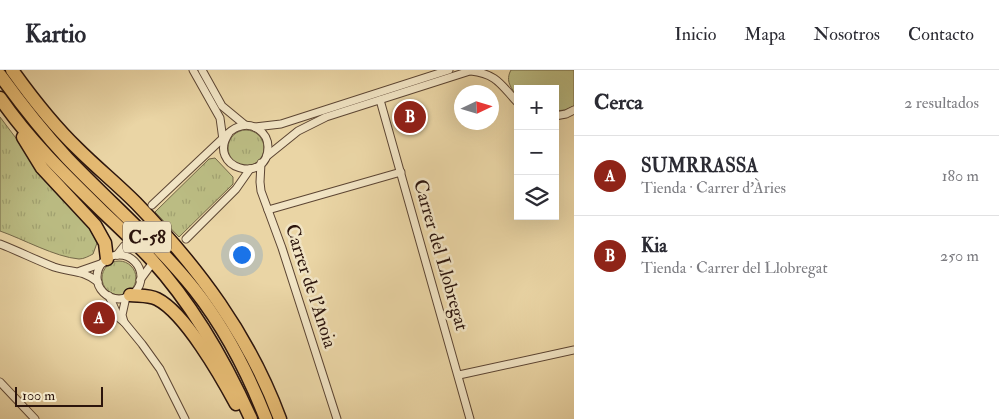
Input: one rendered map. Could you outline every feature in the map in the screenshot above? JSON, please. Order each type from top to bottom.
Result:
[{"type":"highway","name":"C-58","points":[[12,70],[50,119],[76,148],[135,202],[205,281],[223,306],[247,347],[261,373],[280,419]]},
{"type":"highway","name":"C-58","points":[[0,75],[41,129],[167,258],[195,290],[235,353],[266,419]]},
{"type":"highway","points":[[0,98],[29,136],[54,164],[149,256],[170,281],[194,313],[216,348],[251,419]]},
{"type":"highway","points":[[0,105],[42,168],[95,225],[106,243],[109,259]]},
{"type":"highway","points":[[128,296],[148,296],[158,299],[177,315],[222,378],[243,419]]},
{"type":"street","points":[[193,70],[220,121],[222,142],[227,159],[241,169],[250,169]]},
{"type":"street","points":[[202,70],[222,106],[245,125],[254,127],[281,124],[449,70]]},
{"type":"street","points":[[186,239],[236,189],[250,169],[263,161],[283,142],[309,124],[472,70],[484,72],[496,79],[514,99]]},
{"type":"street","name":"Carrer del Llobregat","points":[[380,100],[470,419]]},
{"type":"street","points":[[559,115],[574,112]]},
{"type":"street","points":[[152,205],[222,142],[229,133],[245,125]]},
{"type":"street","points":[[254,127],[263,133],[268,143],[263,161]]},
{"type":"street","name":"Carrer de l'Anoia","points":[[263,161],[260,185],[337,419]]},
{"type":"street","points":[[268,210],[401,172]]},
{"type":"street","points":[[0,244],[57,268],[80,271],[98,282]]},
{"type":"street","points":[[124,246],[99,268],[98,282],[100,288],[109,296],[114,298],[128,296],[137,289],[140,280],[151,265]]},
{"type":"street","points":[[80,271],[109,259],[123,256],[134,262],[138,268],[140,280]]},
{"type":"street","points":[[109,296],[119,318],[142,344],[160,369],[185,419]]},
{"type":"street","points":[[124,322],[122,315],[128,296]]},
{"type":"street","points":[[459,375],[574,350]]},
{"type":"street","points":[[0,382],[35,419]]},
{"type":"green space","points":[[511,70],[574,70],[574,106],[559,111],[559,85],[514,85],[514,91],[509,81]]},
{"type":"green space","points":[[0,117],[43,174],[90,228],[97,243],[93,254],[81,259],[70,258],[0,231]]},
{"type":"green space","points":[[246,130],[259,135],[264,148],[259,161],[246,166],[233,161],[228,148],[233,135]]},
{"type":"green space","points":[[215,158],[233,177],[233,184],[179,237],[155,212],[209,159]]},
{"type":"green space","points":[[119,261],[131,266],[136,278],[131,290],[119,295],[107,290],[102,278],[107,266]]},
{"type":"place","name":"Kia","points":[[410,117]]},
{"type":"place","name":"SUMRRASSA","points":[[99,318]]}]
